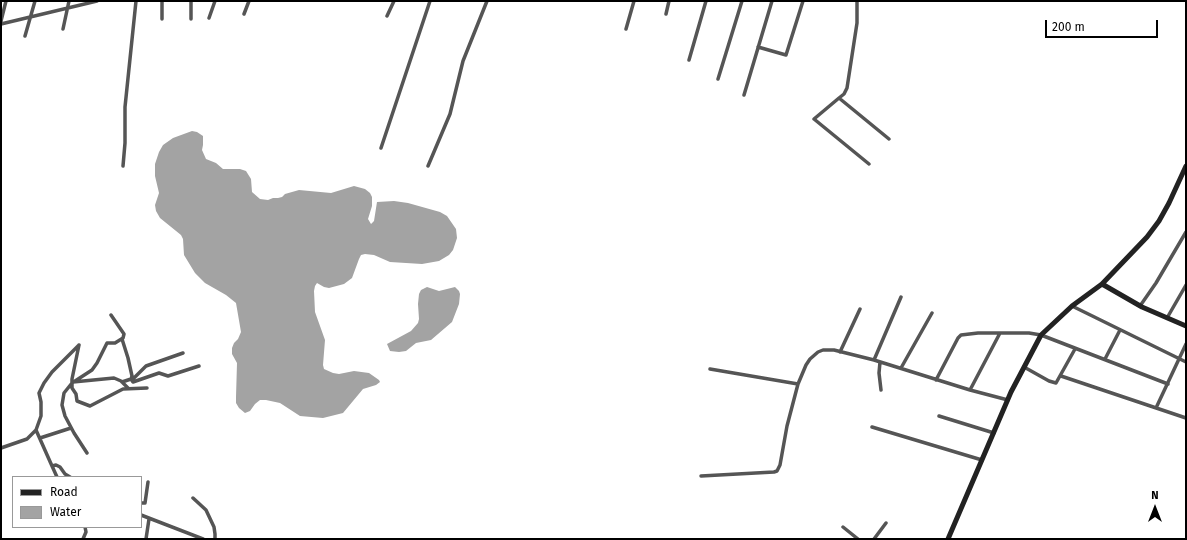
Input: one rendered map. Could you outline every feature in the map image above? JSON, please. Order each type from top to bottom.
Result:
[{"type":"street","points":[[6,1],[1,22],[30,17],[97,1]]},
{"type":"street","points":[[25,36],[35,1]]},
{"type":"street","points":[[63,29],[69,1]]},
{"type":"street","points":[[123,166],[125,151],[125,107],[136,1]]},
{"type":"street","points":[[162,1],[162,19]]},
{"type":"street","points":[[191,1],[191,19]]},
{"type":"street","points":[[208,18],[215,1]]},
{"type":"street","points":[[244,14],[249,1]]},
{"type":"street","points":[[387,16],[394,1]]},
{"type":"street","points":[[381,148],[430,1]]},
{"type":"street","points":[[428,166],[450,114],[463,61],[487,1]]},
{"type":"street","points":[[626,29],[634,1]]},
{"type":"street","points":[[666,14],[669,1]]},
{"type":"street","points":[[689,60],[706,1]]},
{"type":"street","points":[[718,79],[742,1]]},
{"type":"street","points":[[744,95],[772,1]]},
{"type":"street","points":[[758,47],[786,55],[803,1]]},
{"type":"street","points":[[857,1],[857,23],[848,84],[844,94],[814,119],[869,164]]},
{"type":"street","points":[[839,98],[889,139]]},
{"type":"street","points":[[948,539],[1008,400],[1041,335],[1072,306],[1102,284],[1147,237],[1159,221],[1184,176],[1186,166]]},
{"type":"street","points":[[1140,306],[1156,283],[1186,232]]},
{"type":"street","points":[[1102,284],[1140,306],[1186,326]]},
{"type":"street","points":[[1167,318],[1186,285]]},
{"type":"street","points":[[874,360],[901,297]]},
{"type":"street","points":[[1072,306],[1178,360],[1186,362]]},
{"type":"street","points":[[840,352],[860,309]]},
{"type":"street","points":[[901,368],[932,313]]},
{"type":"street","points":[[112,315],[124,334],[122,339],[130,366],[132,376],[131,379]]},
{"type":"street","points":[[1105,359],[1120,330]]},
{"type":"street","points":[[970,390],[1000,333]]},
{"type":"street","points":[[936,380],[961,334],[1029,333],[1041,335],[1168,384]]},
{"type":"street","points":[[87,453],[65,416],[62,405],[64,394],[72,382],[92,370],[108,343],[115,343],[122,339]]},
{"type":"street","points":[[1156,408],[1186,344]]},
{"type":"street","points":[[1,448],[27,439],[36,430],[41,416],[41,402],[39,394],[44,383],[52,372],[79,345],[72,382],[72,388],[76,394],[77,401],[90,406],[123,389],[147,388]]},
{"type":"street","points":[[1024,367],[1048,381],[1055,383],[1058,382],[1075,349]]},
{"type":"street","points":[[701,476],[777,471],[780,465],[787,426],[798,384],[810,359],[818,352],[829,350],[874,360],[936,380],[1008,400]]},
{"type":"street","points":[[122,382],[134,378],[146,366],[183,353]]},
{"type":"street","points":[[880,362],[879,373],[881,390]]},
{"type":"street","points":[[131,379],[133,382],[159,373],[168,376],[199,366]]},
{"type":"street","points":[[710,369],[798,384]]},
{"type":"street","points":[[1061,376],[1186,418]]},
{"type":"street","points":[[72,382],[114,378],[122,382],[128,388]]},
{"type":"street","points":[[939,416],[994,433]]},
{"type":"street","points":[[872,427],[982,460]]},
{"type":"street","points":[[40,438],[71,428]]},
{"type":"street","points":[[36,430],[57,476]]},
{"type":"street","points":[[52,466],[60,468],[68,476]]},
{"type":"street","points":[[142,502],[145,503],[148,482]]},
{"type":"street","points":[[193,498],[206,510],[214,527],[215,539]]},
{"type":"street","points":[[142,516],[203,539]]},
{"type":"street","points":[[146,539],[149,519]]},
{"type":"street","points":[[874,539],[886,523]]},
{"type":"street","points":[[83,539],[86,528]]},
{"type":"street","points":[[843,528],[858,539]]},
{"type":"street","points":[[215,534],[219,539]]},
{"type":"water","points":[[192,131],[203,136],[202,150],[206,159],[216,163],[223,169],[240,169],[246,171],[251,179],[252,192],[260,199],[268,200],[278,198],[285,194],[299,190],[331,193],[354,186],[365,189],[372,197],[372,206],[368,219],[371,224],[374,221],[377,202],[394,201],[408,203],[440,212],[447,216],[456,229],[457,238],[453,250],[449,255],[439,261],[422,264],[390,262],[374,255],[365,254],[361,255],[352,278],[344,284],[329,288],[317,283],[315,286],[315,312],[325,340],[324,369],[339,374],[354,371],[369,373],[380,382],[376,385],[363,389],[343,413],[323,418],[300,416],[280,403],[260,400],[250,411],[245,413],[236,403],[237,363],[232,354],[232,348],[241,332],[236,303],[226,295],[205,283],[195,273],[184,255],[183,239],[181,235],[160,218],[156,211],[155,205],[159,193],[155,176],[155,164],[159,152],[163,145],[173,138]]},
{"type":"water","points":[[427,287],[439,291],[455,287],[459,291],[459,304],[452,322],[431,340],[416,343],[406,351],[390,351],[387,344],[411,331],[418,323],[419,294],[421,290]]}]
